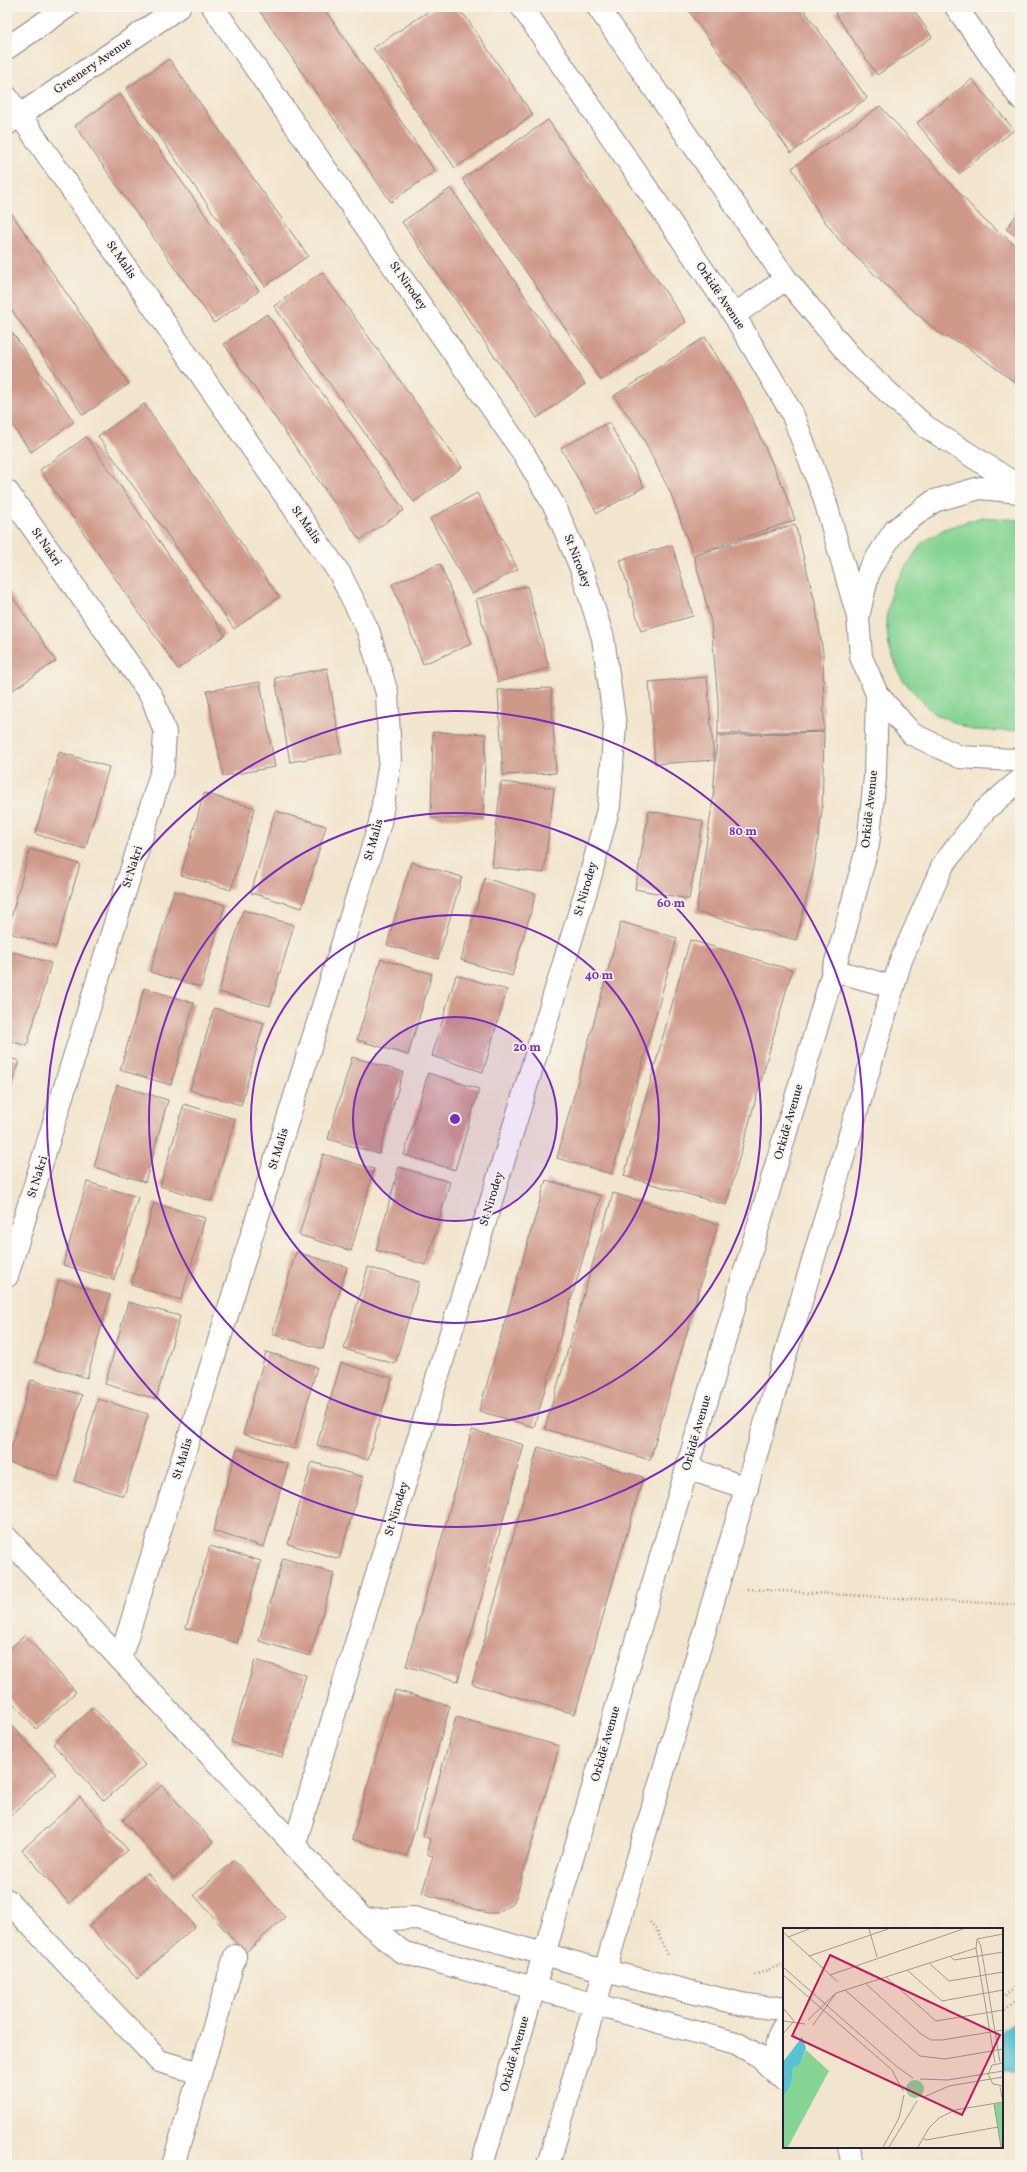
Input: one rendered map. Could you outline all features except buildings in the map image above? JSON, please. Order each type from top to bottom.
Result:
[{"type":"street","points":[[7,48],[67,7]]},
{"type":"street","name":"Greenery Avenue","points":[[13,120],[179,7]]},
{"type":"street","name":"St Nirodey","points":[[213,7],[524,454],[552,502],[581,568],[603,638],[616,725],[609,806],[589,881],[294,1846]]},
{"type":"street","name":"Orkidē Avenue","points":[[522,7],[734,315],[792,413],[824,497],[858,617]]},
{"type":"street","points":[[598,7],[786,279],[855,362],[925,426],[1020,487]]},
{"type":"street","points":[[956,7],[1020,98]]},
{"type":"street","name":"St Malis","points":[[7,97],[13,120],[340,574],[368,630],[387,693],[390,761],[380,823],[120,1660]]},
{"type":"street","points":[[734,315],[786,279]]},
{"type":"street","points":[[1020,492],[980,488],[934,501],[895,530],[869,570],[858,617],[862,657],[877,694],[912,734],[960,757],[1013,760],[1020,758]]},
{"type":"street","name":"St Nakri","points":[[7,491],[152,697],[165,732],[163,767],[7,1276]]},
{"type":"street","name":"Orkidē Avenue","points":[[482,2165],[833,970],[868,845],[875,777],[877,694]]},
{"type":"street","points":[[548,2165],[901,960],[943,865],[984,810],[1020,780]]},
{"type":"street","points":[[833,970],[893,987]]},
{"type":"street","points":[[687,1468],[747,1488]]},
{"type":"street","points":[[7,1538],[364,1920],[402,1952],[736,2043],[757,2055],[783,2079]]},
{"type":"street","points":[[7,1900],[159,2061],[200,2073]]},
{"type":"street","points":[[364,1920],[414,1918],[605,1971],[741,2004],[771,2008],[783,2007]]},
{"type":"street","points":[[173,2165],[235,1956]]},
{"type":"street","points":[[783,2028],[779,2037],[776,2053],[777,2064],[783,2078]]},
{"type":"street","points":[[849,2148],[853,2165]]},
{"type":"path","points":[[717,1587],[1020,1605]]},
{"type":"path","points":[[627,1897],[657,1930],[667,1956],[674,1960]]},
{"type":"path","points":[[750,1977],[783,1964]]},
{"type":"path","points":[[1003,1998],[1020,1983]]},
{"type":"path","points":[[1003,2012],[1020,1997]]},
{"type":"green space","points":[[982,517],[1020,520],[1020,728],[1012,731],[972,730],[933,713],[902,679],[889,648],[886,619],[893,586],[922,543],[944,529]]},
{"type":"water","points":[[1020,2018],[1020,2079],[1003,2069],[1004,2029]]}]
